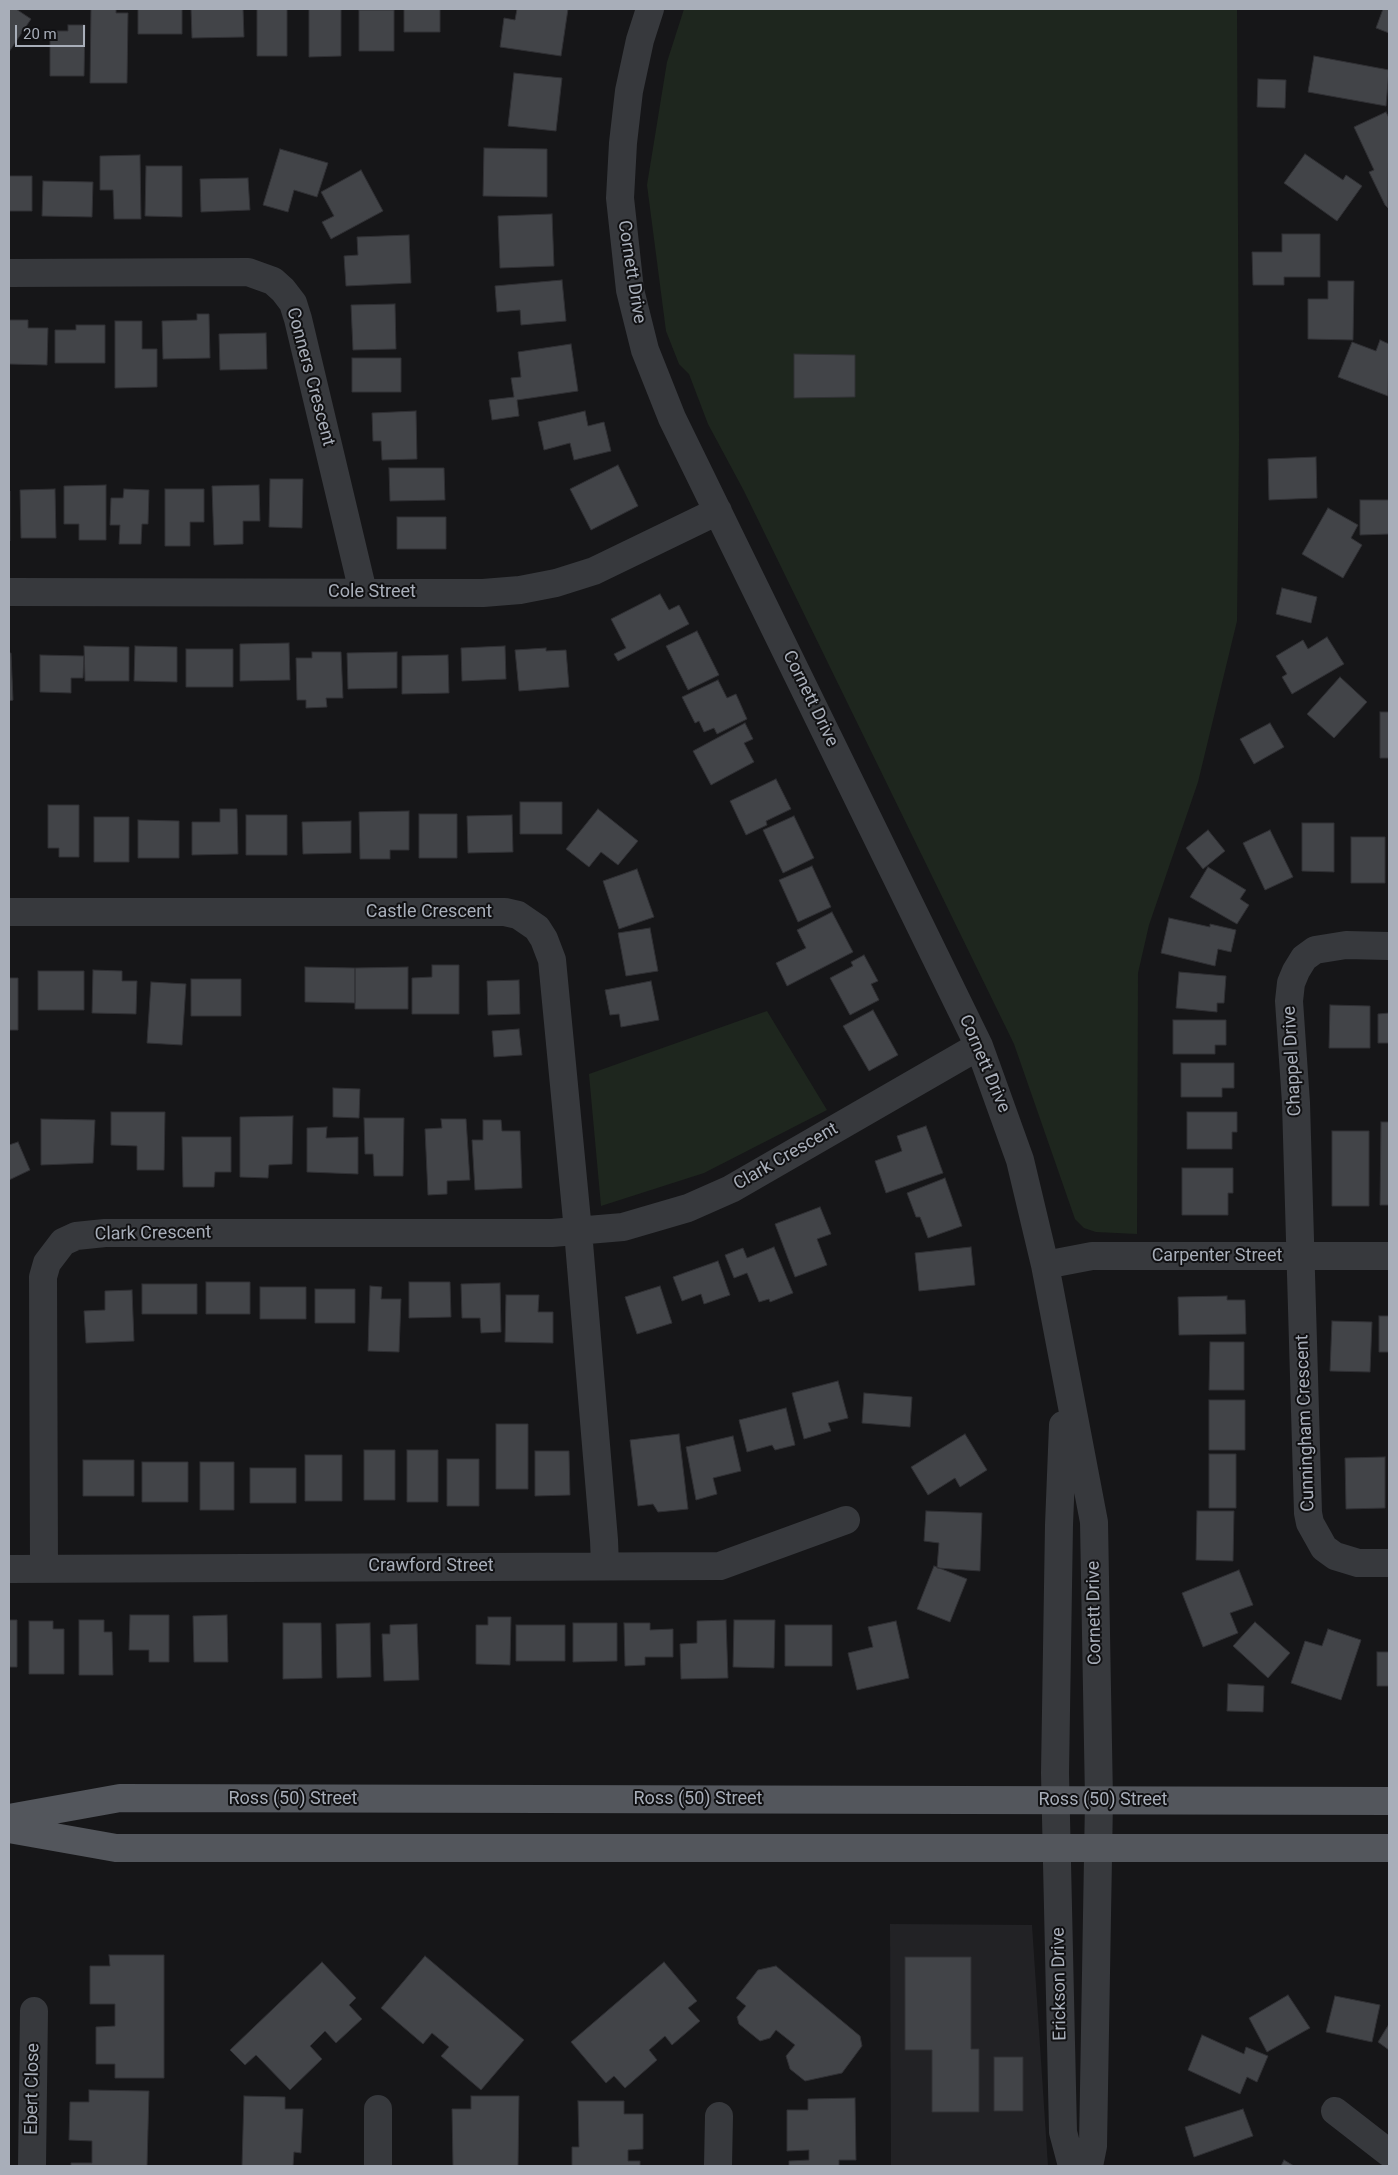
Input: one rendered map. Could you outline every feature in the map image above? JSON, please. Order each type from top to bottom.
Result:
[{"type":"main road","name":"Ross (50) Street","points":[[9,1818],[120,1798],[1389,1801]]},
{"type":"main road","points":[[9,1829],[116,1848],[1389,1848]]},
{"type":"street","name":"Cornett Drive","points":[[650,9],[640,40],[629,91],[623,143],[620,198],[630,290],[643,343],[657,382],[718,511],[979,1046],[1020,1160],[1046,1265],[1065,1380],[1094,1522],[1099,1800],[1098,1848]]},
{"type":"street","name":"Conners Crescent","points":[[9,273],[248,272],[266,278],[284,290],[293,303],[298,319],[363,592]]},
{"type":"street","name":"Cole Street","points":[[9,592],[483,593],[520,590],[556,583],[594,572],[718,511]]},
{"type":"street","name":"Castle Crescent","points":[[9,912],[505,912],[523,918],[537,928],[544,938],[552,960],[578,1231]]},
{"type":"street","name":"Chappel Drive","points":[[1299,1256],[1296,1102],[1289,1001],[1291,983],[1296,970],[1304,958],[1315,950],[1346,945],[1389,946]]},
{"type":"street","name":"Clark Crescent","points":[[44,1569],[43,1278],[46,1263],[63,1242],[76,1236],[105,1233],[578,1231],[623,1227],[657,1219],[710,1199],[979,1046]]},
{"type":"street","points":[[578,1231],[605,1565]]},
{"type":"street","name":"Carpenter Street","points":[[1046,1265],[1092,1256],[1389,1256]]},
{"type":"street","name":"Cunningham Crescent","points":[[1299,1256],[1307,1496],[1310,1523],[1324,1548],[1340,1558],[1358,1563],[1389,1564]]},
{"type":"street","name":"Cornett Drive","points":[[1056,1800],[1059,1525],[1065,1380]]},
{"type":"street","name":"Crawford Street","points":[[9,1569],[720,1566],[846,1520]]},
{"type":"street","name":"Erickson Drive","points":[[1056,1800],[1064,2132],[1072,2166]]},
{"type":"street","name":"Erickson Drive","points":[[1088,2166],[1093,2146],[1098,1848]]},
{"type":"street","name":"Ebert Close","points":[[32,2166],[34,2011]]},
{"type":"street","points":[[378,2109],[378,2166]]},
{"type":"street","points":[[1335,2111],[1389,2153]]},
{"type":"street","points":[[718,2166],[719,2116]]},
{"type":"shaded area","points":[[684,9],[1237,9],[1239,440],[1237,621],[1198,782],[1149,925],[1138,973],[1137,1234],[1096,1232],[1084,1228],[1075,1219],[1014,1044],[744,491],[708,424],[689,374],[679,364],[666,331],[647,185],[667,62]]},
{"type":"shaded area","points":[[767,1011],[827,1110],[704,1173],[601,1206],[589,1074]]},
{"type":"shaded area","points":[[890,1924],[1032,1925],[1048,2166],[891,2166]]},
{"type":"building","points":[[9,9],[16,9],[31,19],[9,52]]},
{"type":"building","points":[[91,9],[116,9],[116,13],[128,13],[127,83],[90,83]]},
{"type":"building","points":[[138,9],[182,9],[182,34],[138,34]]},
{"type":"building","points":[[191,9],[243,9],[244,37],[192,38]]},
{"type":"building","points":[[257,9],[287,9],[287,56],[257,56]]},
{"type":"building","points":[[309,9],[341,9],[341,56],[309,57]]},
{"type":"building","points":[[404,9],[440,9],[440,32],[404,32]]},
{"type":"building","points":[[517,9],[568,9],[561,56],[500,47],[504,18],[515,20]]},
{"type":"building","points":[[1383,9],[1389,9],[1389,33],[1376,28]]},
{"type":"building","points":[[359,10],[394,10],[394,51],[359,51]]},
{"type":"building","points":[[68,25],[85,25],[84,76],[50,76],[50,31],[68,31]]},
{"type":"building","points":[[1314,56],[1389,70],[1386,106],[1308,92]]},
{"type":"building","points":[[514,73],[562,78],[556,131],[508,126]]},
{"type":"building","points":[[1258,79],[1286,80],[1285,108],[1257,107]]},
{"type":"building","points":[[1386,112],[1389,118],[1388,208],[1369,172],[1374,170],[1354,127]]},
{"type":"building","points":[[484,148],[547,149],[547,197],[483,196]]},
{"type":"building","points":[[280,149],[328,163],[317,197],[294,190],[288,212],[263,205]]},
{"type":"building","points":[[1305,154],[1343,180],[1346,175],[1362,186],[1337,221],[1284,183]]},
{"type":"building","points":[[140,155],[141,219],[114,219],[113,190],[100,190],[100,156]]},
{"type":"building","points":[[146,166],[182,166],[182,217],[145,216]]},
{"type":"building","points":[[361,170],[383,211],[331,239],[322,222],[334,216],[321,192]]},
{"type":"building","points":[[9,176],[32,176],[32,211],[9,211]]},
{"type":"building","points":[[248,178],[250,210],[201,212],[200,179]]},
{"type":"building","points":[[43,181],[93,182],[92,217],[42,216]]},
{"type":"building","points":[[552,214],[554,266],[500,268],[498,216]]},
{"type":"building","points":[[1282,234],[1320,234],[1320,277],[1284,277],[1284,285],[1253,285],[1252,252],[1282,252]]},
{"type":"building","points":[[409,235],[411,283],[346,286],[344,256],[358,255],[357,237]]},
{"type":"building","points":[[562,280],[566,321],[521,325],[520,310],[497,312],[495,286]]},
{"type":"building","points":[[1328,281],[1354,281],[1353,340],[1308,339],[1308,299],[1328,299]]},
{"type":"building","points":[[395,304],[396,349],[353,350],[351,305]]},
{"type":"building","points":[[197,314],[209,314],[210,358],[163,359],[162,321],[197,320]]},
{"type":"building","points":[[9,320],[28,320],[28,328],[48,328],[47,365],[9,364]]},
{"type":"building","points":[[115,321],[142,321],[142,349],[157,349],[157,387],[115,388]]},
{"type":"building","points":[[76,325],[105,325],[105,363],[55,363],[55,330],[76,330]]},
{"type":"building","points":[[266,333],[267,369],[220,370],[219,334]]},
{"type":"building","points":[[1380,340],[1389,344],[1388,396],[1338,377],[1352,342],[1376,351]]},
{"type":"building","points":[[571,344],[578,391],[517,400],[519,416],[492,420],[489,400],[514,397],[511,378],[521,377],[518,352]]},
{"type":"building","points":[[794,354],[855,355],[855,397],[794,398]]},
{"type":"building","points":[[352,358],[401,358],[401,392],[352,392]]},
{"type":"building","points":[[416,411],[417,459],[382,460],[381,441],[373,441],[372,413]]},
{"type":"building","points":[[585,411],[588,426],[604,422],[611,451],[574,460],[570,443],[544,450],[538,422]]},
{"type":"building","points":[[1316,457],[1317,498],[1269,500],[1268,459]]},
{"type":"building","points":[[618,465],[638,506],[591,530],[570,489]]},
{"type":"building","points":[[389,468],[444,468],[445,500],[390,501]]},
{"type":"building","points":[[270,479],[303,479],[302,528],[269,527]]},
{"type":"building","points":[[106,485],[106,540],[79,540],[79,524],[64,524],[64,486]]},
{"type":"building","points":[[259,485],[260,521],[243,521],[243,544],[214,545],[212,486]]},
{"type":"building","points":[[55,489],[56,538],[21,538],[20,490]]},
{"type":"building","points":[[124,489],[149,490],[148,524],[142,524],[141,544],[119,544],[120,525],[110,525],[111,498],[123,498]]},
{"type":"building","points":[[165,489],[204,489],[204,522],[190,522],[190,546],[165,546]]},
{"type":"building","points":[[10,491],[10,541],[9,541]]},
{"type":"building","points":[[1360,500],[1389,500],[1389,534],[1360,535]]},
{"type":"building","points":[[1328,508],[1358,525],[1351,538],[1362,545],[1343,578],[1302,554]]},
{"type":"building","points":[[397,517],[446,517],[446,549],[397,549]]},
{"type":"building","points":[[1282,588],[1317,597],[1311,623],[1276,614]]},
{"type":"building","points":[[660,594],[669,610],[679,605],[689,624],[618,661],[614,654],[626,648],[611,619]]},
{"type":"building","points":[[697,631],[719,675],[688,690],[666,646]]},
{"type":"building","points":[[1327,637],[1344,664],[1292,694],[1282,677],[1287,674],[1276,656],[1303,640],[1308,649]]},
{"type":"building","points":[[289,643],[290,680],[240,681],[240,644]]},
{"type":"building","points":[[84,646],[129,647],[129,681],[85,681]]},
{"type":"building","points":[[135,646],[177,647],[177,682],[134,681]]},
{"type":"building","points":[[505,646],[506,679],[462,681],[461,648]]},
{"type":"building","points":[[546,648],[546,651],[566,650],[569,687],[519,691],[515,650]]},
{"type":"building","points":[[186,649],[233,649],[233,687],[186,687]]},
{"type":"building","points":[[312,652],[341,652],[343,698],[326,698],[327,707],[306,708],[306,700],[297,700],[296,658],[312,658]]},
{"type":"building","points":[[397,652],[397,688],[348,689],[347,653]]},
{"type":"building","points":[[9,653],[11,653],[13,700],[9,701]]},
{"type":"building","points":[[40,655],[84,656],[83,678],[71,678],[71,693],[40,692]]},
{"type":"building","points":[[448,655],[449,693],[402,694],[402,656]]},
{"type":"building","points":[[1340,677],[1367,702],[1334,738],[1307,714]]},
{"type":"building","points":[[718,680],[727,698],[736,694],[747,719],[717,734],[714,728],[704,732],[699,721],[695,723],[682,697]]},
{"type":"building","points":[[1380,712],[1389,712],[1389,758],[1380,758]]},
{"type":"building","points":[[745,723],[753,739],[744,743],[754,762],[711,785],[693,751]]},
{"type":"building","points":[[1270,723],[1284,747],[1254,764],[1240,739]]},
{"type":"building","points":[[776,779],[791,809],[766,821],[767,825],[746,835],[730,801]]},
{"type":"building","points":[[520,802],[562,802],[562,834],[520,834]]},
{"type":"building","points":[[48,805],[79,805],[79,857],[59,857],[59,848],[48,848]]},
{"type":"building","points":[[220,809],[237,809],[238,854],[192,855],[192,822],[220,822]]},
{"type":"building","points":[[598,809],[638,841],[618,865],[601,852],[589,867],[566,849]]},
{"type":"building","points":[[409,811],[409,850],[390,850],[390,859],[360,859],[359,812]]},
{"type":"building","points":[[419,814],[457,814],[457,858],[419,858]]},
{"type":"building","points":[[246,815],[287,815],[287,855],[246,855]]},
{"type":"building","points":[[512,815],[513,852],[468,853],[467,816]]},
{"type":"building","points":[[794,816],[814,858],[783,873],[763,830]]},
{"type":"building","points":[[94,817],[129,817],[129,862],[94,862]]},
{"type":"building","points":[[138,820],[179,821],[179,858],[138,858]]},
{"type":"building","points":[[351,821],[351,853],[303,854],[302,822]]},
{"type":"building","points":[[1302,823],[1334,823],[1334,872],[1302,871]]},
{"type":"building","points":[[1208,830],[1225,851],[1203,869],[1186,848]]},
{"type":"building","points":[[1270,830],[1293,877],[1265,890],[1243,843]]},
{"type":"building","points":[[1351,837],[1385,837],[1385,883],[1351,883]]},
{"type":"building","points":[[812,866],[831,907],[798,922],[779,880]]},
{"type":"building","points":[[1208,867],[1246,890],[1240,899],[1249,905],[1237,924],[1190,897]]},
{"type":"building","points":[[637,869],[654,917],[619,929],[603,881]]},
{"type":"building","points":[[832,912],[853,952],[787,986],[776,963],[806,948],[797,930]]},
{"type":"building","points":[[1169,918],[1210,927],[1210,924],[1236,930],[1231,952],[1218,949],[1215,966],[1161,953]]},
{"type":"building","points":[[650,928],[658,971],[626,976],[618,933]]},
{"type":"building","points":[[864,955],[878,981],[871,984],[879,1000],[850,1015],[830,978],[853,966],[851,962]]},
{"type":"building","points":[[432,965],[459,965],[459,1014],[412,1014],[412,978],[432,977]]},
{"type":"building","points":[[305,967],[355,968],[355,1003],[305,1002]]},
{"type":"building","points":[[408,967],[408,1009],[355,1009],[355,968]]},
{"type":"building","points":[[93,970],[122,971],[122,981],[137,981],[136,1014],[92,1013]]},
{"type":"building","points":[[38,971],[84,971],[84,1010],[38,1010]]},
{"type":"building","points":[[1179,972],[1226,976],[1224,1003],[1217,1003],[1217,1012],[1176,1008]]},
{"type":"building","points":[[9,978],[18,978],[18,1030],[9,1030]]},
{"type":"building","points":[[191,979],[241,979],[241,1016],[191,1016]]},
{"type":"building","points":[[519,980],[520,1014],[488,1015],[487,981]]},
{"type":"building","points":[[651,981],[659,1020],[621,1027],[619,1014],[610,1015],[605,990]]},
{"type":"building","points":[[151,982],[186,984],[182,1045],[147,1043]]},
{"type":"building","points":[[1330,1005],[1370,1006],[1370,1048],[1329,1048]]},
{"type":"building","points":[[873,1010],[898,1055],[869,1071],[843,1026]]},
{"type":"building","points":[[1389,1013],[1389,1043],[1378,1043],[1378,1014]]},
{"type":"building","points":[[1173,1020],[1226,1020],[1226,1045],[1215,1045],[1215,1054],[1173,1054]]},
{"type":"building","points":[[519,1029],[522,1055],[494,1057],[492,1031]]},
{"type":"building","points":[[1181,1063],[1234,1063],[1234,1088],[1222,1088],[1222,1097],[1181,1097]]},
{"type":"building","points":[[333,1088],[360,1089],[359,1118],[333,1117]]},
{"type":"building","points":[[111,1112],[165,1112],[164,1170],[137,1170],[137,1146],[111,1145]]},
{"type":"building","points":[[1187,1112],[1237,1112],[1237,1132],[1232,1132],[1232,1149],[1187,1149]]},
{"type":"building","points":[[293,1116],[292,1164],[269,1165],[268,1178],[240,1177],[240,1117]]},
{"type":"building","points":[[364,1118],[404,1118],[403,1176],[374,1176],[373,1154],[365,1154]]},
{"type":"building","points":[[41,1119],[95,1120],[93,1163],[41,1165]]},
{"type":"building","points":[[441,1119],[466,1119],[470,1180],[447,1181],[447,1194],[428,1195],[425,1129],[442,1128]]},
{"type":"building","points":[[483,1120],[501,1120],[502,1131],[520,1131],[522,1188],[475,1190],[472,1140],[483,1140]]},
{"type":"building","points":[[1381,1122],[1389,1122],[1389,1205],[1380,1205]]},
{"type":"building","points":[[926,1126],[943,1173],[886,1193],[875,1161],[902,1151],[897,1136]]},
{"type":"building","points":[[327,1127],[326,1138],[358,1137],[358,1174],[307,1172],[307,1128]]},
{"type":"building","points":[[1332,1131],[1369,1131],[1369,1206],[1332,1206]]},
{"type":"building","points":[[182,1137],[231,1137],[231,1172],[215,1172],[214,1187],[183,1187]]},
{"type":"building","points":[[18,1142],[30,1170],[9,1180],[9,1145]]},
{"type":"building","points":[[1182,1168],[1233,1168],[1233,1193],[1228,1193],[1228,1215],[1182,1215]]},
{"type":"building","points":[[945,1178],[962,1226],[928,1238],[920,1217],[916,1217],[907,1193]]},
{"type":"building","points":[[820,1207],[831,1234],[817,1239],[827,1265],[795,1277],[775,1224]]},
{"type":"building","points":[[774,1247],[793,1293],[770,1302],[769,1299],[759,1302],[747,1273],[734,1278],[725,1255],[743,1248],[747,1258]]},
{"type":"building","points":[[971,1247],[975,1285],[919,1291],[915,1253]]},
{"type":"building","points":[[718,1261],[730,1295],[704,1304],[701,1294],[682,1301],[673,1277]]},
{"type":"building","points":[[206,1282],[250,1282],[250,1314],[206,1314]]},
{"type":"building","points":[[409,1282],[450,1282],[451,1317],[409,1318]]},
{"type":"building","points":[[500,1283],[501,1332],[481,1333],[480,1318],[462,1318],[461,1284]]},
{"type":"building","points":[[142,1284],[197,1284],[197,1314],[142,1314]]},
{"type":"building","points":[[370,1286],[382,1287],[381,1299],[401,1299],[399,1352],[368,1351]]},
{"type":"building","points":[[660,1286],[672,1323],[637,1334],[625,1297]]},
{"type":"building","points":[[260,1287],[306,1287],[306,1319],[260,1319]]},
{"type":"building","points":[[315,1289],[355,1289],[355,1323],[315,1323]]},
{"type":"building","points":[[132,1290],[134,1341],[86,1343],[84,1311],[105,1310],[105,1291]]},
{"type":"building","points":[[506,1295],[539,1295],[538,1312],[553,1312],[553,1343],[505,1342]]},
{"type":"building","points":[[1227,1296],[1227,1300],[1245,1300],[1246,1334],[1179,1335],[1178,1297]]},
{"type":"building","points":[[1379,1316],[1389,1316],[1389,1352],[1379,1352]]},
{"type":"building","points":[[1332,1321],[1372,1322],[1370,1372],[1330,1371]]},
{"type":"building","points":[[1210,1342],[1244,1342],[1244,1390],[1209,1390]]},
{"type":"building","points":[[838,1381],[848,1418],[828,1423],[831,1431],[804,1439],[792,1393]]},
{"type":"building","points":[[864,1393],[912,1397],[910,1427],[862,1423]]},
{"type":"building","points":[[1209,1400],[1245,1400],[1245,1450],[1209,1450]]},
{"type":"building","points":[[786,1408],[795,1445],[775,1450],[772,1445],[747,1452],[739,1420]]},
{"type":"building","points":[[496,1424],[528,1424],[528,1489],[496,1489]]},
{"type":"building","points":[[679,1434],[688,1509],[658,1512],[653,1504],[638,1506],[630,1440]]},
{"type":"building","points":[[965,1434],[987,1470],[960,1487],[955,1478],[928,1495],[911,1467]]},
{"type":"building","points":[[733,1436],[741,1471],[713,1478],[717,1494],[696,1500],[686,1447]]},
{"type":"building","points":[[364,1450],[395,1450],[395,1500],[364,1500]]},
{"type":"building","points":[[407,1450],[438,1450],[438,1502],[407,1502]]},
{"type":"building","points":[[535,1451],[569,1451],[570,1495],[535,1496]]},
{"type":"building","points":[[1209,1454],[1236,1454],[1236,1508],[1209,1508]]},
{"type":"building","points":[[305,1455],[342,1455],[342,1501],[305,1501]]},
{"type":"building","points":[[1385,1457],[1385,1508],[1346,1509],[1345,1458]]},
{"type":"building","points":[[447,1459],[479,1459],[479,1506],[447,1506]]},
{"type":"building","points":[[83,1460],[134,1460],[134,1496],[83,1496]]},
{"type":"building","points":[[142,1462],[188,1462],[188,1502],[142,1502]]},
{"type":"building","points":[[200,1462],[234,1462],[234,1510],[200,1510]]},
{"type":"building","points":[[250,1468],[296,1468],[296,1503],[250,1503]]},
{"type":"building","points":[[926,1511],[982,1513],[980,1571],[937,1568],[939,1543],[924,1541]]},
{"type":"building","points":[[1197,1511],[1234,1511],[1233,1561],[1196,1560]]},
{"type":"building","points":[[934,1566],[967,1579],[950,1622],[917,1609]]},
{"type":"building","points":[[1239,1570],[1253,1605],[1230,1613],[1238,1633],[1203,1647],[1182,1593]]},
{"type":"building","points":[[130,1615],[169,1615],[169,1662],[149,1662],[149,1650],[129,1650]]},
{"type":"building","points":[[227,1615],[228,1662],[194,1662],[193,1616]]},
{"type":"building","points":[[488,1617],[511,1617],[510,1665],[476,1664],[476,1625],[488,1625]]},
{"type":"building","points":[[9,1620],[17,1620],[17,1667],[9,1667]]},
{"type":"building","points":[[79,1620],[104,1620],[104,1632],[112,1632],[113,1675],[79,1675]]},
{"type":"building","points":[[726,1620],[728,1678],[681,1679],[680,1644],[697,1643],[697,1621]]},
{"type":"building","points":[[734,1620],[775,1620],[774,1668],[733,1667]]},
{"type":"building","points":[[29,1621],[53,1621],[53,1629],[64,1629],[64,1674],[29,1674]]},
{"type":"building","points":[[896,1621],[909,1678],[857,1690],[848,1653],[873,1647],[868,1627]]},
{"type":"building","points":[[1255,1622],[1290,1653],[1268,1678],[1233,1646]]},
{"type":"building","points":[[283,1623],[321,1623],[322,1678],[283,1679]]},
{"type":"building","points":[[370,1623],[371,1677],[337,1678],[336,1624]]},
{"type":"building","points":[[573,1623],[617,1623],[617,1661],[573,1662]]},
{"type":"building","points":[[624,1623],[650,1623],[650,1630],[673,1629],[673,1657],[645,1657],[645,1665],[625,1666]]},
{"type":"building","points":[[417,1624],[419,1680],[384,1681],[382,1634],[390,1634],[390,1625]]},
{"type":"building","points":[[516,1625],[565,1625],[565,1661],[516,1661]]},
{"type":"building","points":[[785,1625],[832,1625],[832,1666],[785,1666]]},
{"type":"building","points":[[1328,1629],[1361,1640],[1341,1700],[1291,1683],[1305,1641],[1322,1646]]},
{"type":"building","points":[[1377,1652],[1389,1652],[1389,1686],[1377,1686]]},
{"type":"building","points":[[1228,1684],[1264,1686],[1263,1712],[1227,1711]]},
{"type":"building","points":[[109,1955],[164,1955],[164,2078],[115,2078],[115,2064],[96,2064],[96,2027],[115,2026],[115,2004],[90,2004],[90,1966],[110,1966]]},
{"type":"building","points":[[425,1956],[524,2040],[481,2090],[441,2056],[449,2047],[432,2033],[423,2044],[381,2008]]},
{"type":"building","points":[[905,1957],[971,1957],[971,2049],[979,2049],[979,2112],[932,2112],[932,2050],[905,2050]]},
{"type":"building","points":[[322,1962],[356,1998],[349,2005],[362,2019],[336,2043],[325,2031],[310,2046],[322,2059],[290,2090],[256,2055],[245,2065],[230,2050]]},
{"type":"building","points":[[664,1962],[697,2001],[688,2008],[700,2021],[672,2045],[665,2036],[649,2050],[657,2060],[625,2088],[614,2076],[606,2083],[571,2042]]},
{"type":"building","points":[[776,1966],[860,2036],[862,2046],[842,2073],[805,2081],[790,2069],[786,2056],[795,2045],[776,2030],[770,2038],[760,2041],[739,2024],[737,2017],[746,2006],[736,1998],[758,1970]]},
{"type":"building","points":[[1288,1995],[1310,2028],[1267,2052],[1249,2018]]},
{"type":"building","points":[[1335,1996],[1380,2005],[1372,2042],[1326,2032]]},
{"type":"building","points":[[1389,2024],[1389,2050],[1378,2042]]},
{"type":"building","points":[[1202,2035],[1244,2054],[1246,2047],[1268,2056],[1257,2082],[1247,2077],[1240,2094],[1188,2070]]},
{"type":"building","points":[[994,2057],[1023,2057],[1023,2111],[994,2111]]},
{"type":"building","points":[[89,2090],[149,2091],[147,2166],[71,2166],[71,2163],[92,2163],[92,2141],[69,2140],[70,2102],[89,2102]]},
{"type":"building","points":[[244,2096],[285,2097],[285,2109],[303,2109],[301,2153],[294,2152],[293,2166],[242,2166]]},
{"type":"building","points":[[471,2096],[519,2096],[518,2166],[453,2166],[452,2109],[471,2109]]},
{"type":"building","points":[[855,2098],[856,2160],[839,2160],[839,2166],[789,2166],[789,2161],[809,2160],[809,2150],[787,2151],[787,2110],[808,2110],[808,2099]]},
{"type":"building","points":[[578,2101],[624,2101],[624,2114],[643,2114],[643,2149],[628,2150],[628,2161],[640,2161],[640,2166],[572,2166],[572,2147],[579,2147]]},
{"type":"building","points":[[1243,2109],[1253,2136],[1194,2157],[1185,2127]]},
{"type":"building","points":[[1284,2160],[1294,2166],[1281,2166]]}]
